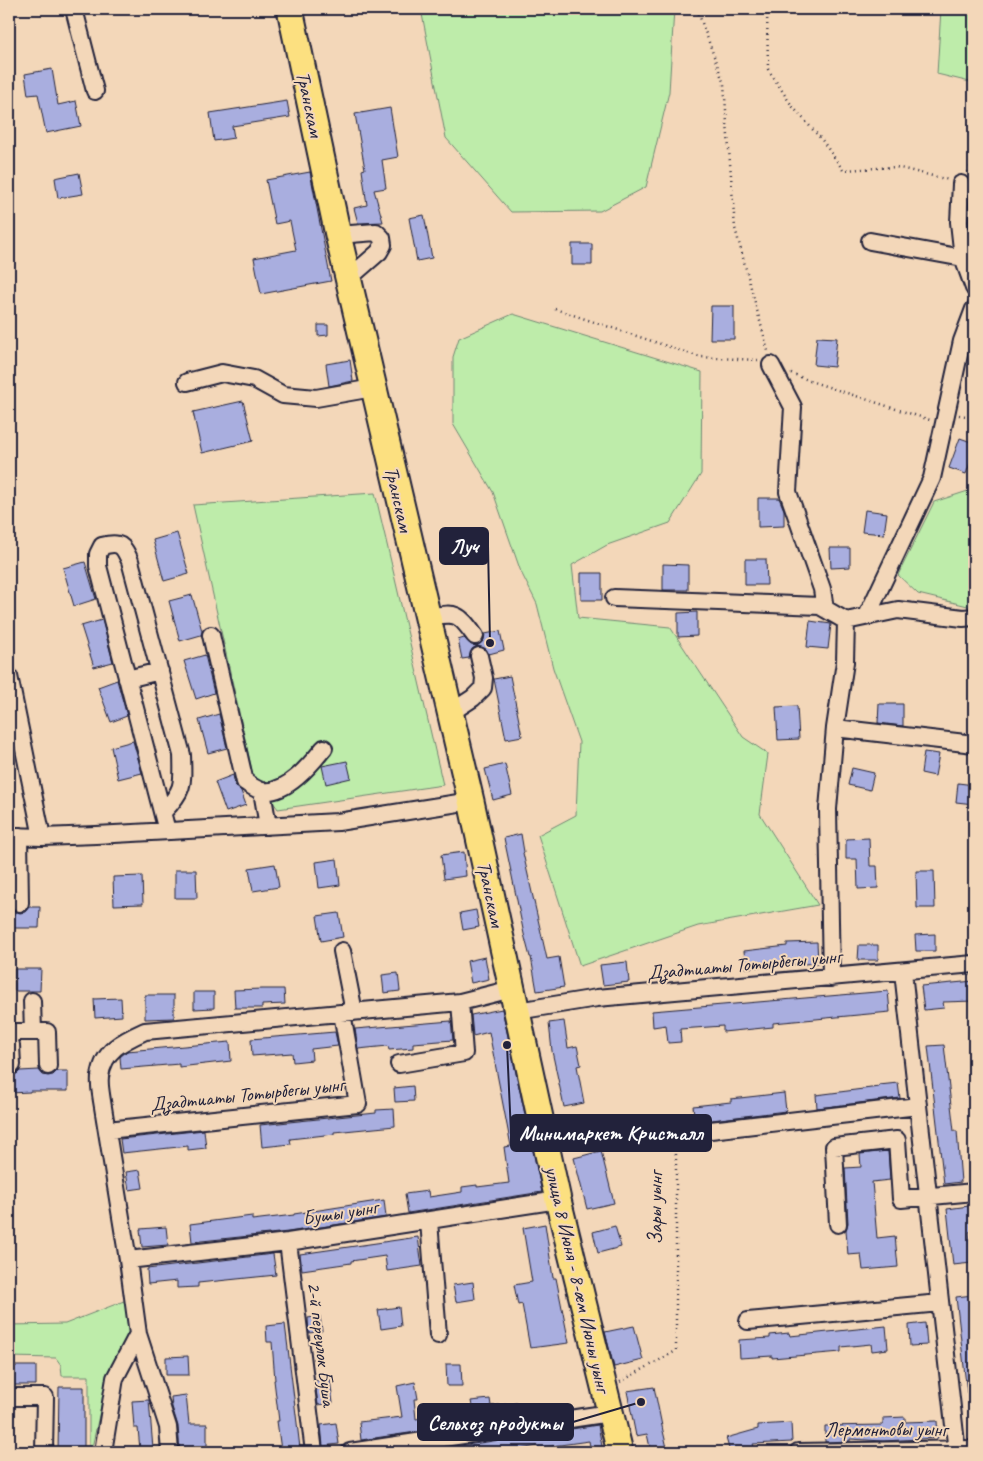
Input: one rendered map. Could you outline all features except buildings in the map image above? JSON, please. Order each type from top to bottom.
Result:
[{"type":"highway","name":"Транскам","points":[[290,9],[338,236],[471,801],[515,1000]]},
{"type":"highway","name":"улица 8 Июня - 8-ӕм Июны уынг","points":[[515,1000],[558,1200],[620,1452]]},
{"type":"street","points":[[74,9],[95,92]]},
{"type":"street","points":[[961,184],[960,222],[963,258],[974,288]]},
{"type":"street","points":[[338,236],[376,232],[382,238],[384,245],[379,252],[348,279]]},
{"type":"street","points":[[870,241],[963,258]]},
{"type":"street","points":[[867,616],[932,478],[962,340],[974,309]]},
{"type":"street","points":[[771,364],[793,407],[788,492],[822,589],[825,609]]},
{"type":"street","points":[[187,382],[222,373],[254,379],[283,395],[316,398],[373,388]]},
{"type":"street","points":[[162,812],[176,799],[182,787],[182,755],[130,561],[125,549],[119,544],[109,544],[102,546],[98,554],[98,566],[127,679],[162,812],[167,831]]},
{"type":"street","points":[[614,598],[820,606],[846,621],[898,610],[963,618],[974,617]]},
{"type":"street","points":[[427,617],[450,614],[463,619],[475,636]]},
{"type":"street","points":[[831,978],[828,809],[835,728],[845,662],[846,621]]},
{"type":"street","points":[[211,635],[245,782],[262,791],[276,790],[306,771],[324,748]]},
{"type":"street","points":[[450,713],[473,698],[484,688],[484,678],[479,656]]},
{"type":"street","points":[[127,679],[160,671]]},
{"type":"street","points":[[9,676],[42,837]]},
{"type":"street","points":[[835,728],[974,744]]},
{"type":"street","points":[[262,791],[268,826]]},
{"type":"street","points":[[20,903],[14,836],[42,837],[338,822],[471,801]]},
{"type":"street","points":[[342,950],[348,1012]]},
{"type":"street","name":"Дзадтиаты Тотырбегы уынг","points":[[170,1452],[168,1427],[138,1334],[100,1077],[108,1053],[124,1041],[145,1031],[348,1012],[460,1002],[597,998],[903,972],[974,964]]},
{"type":"street","points":[[903,972],[957,1451]]},
{"type":"street","points":[[32,1001],[48,1066]]},
{"type":"street","points":[[399,1064],[464,1053],[460,1002]]},
{"type":"street","name":"Дзадтиаты Тотырбегы уынг","points":[[107,1130],[358,1104],[348,1012]]},
{"type":"street","points":[[9,1032],[40,1031]]},
{"type":"street","points":[[9,1043],[11,1044],[12,1065]]},
{"type":"street","points":[[676,1134],[918,1106]]},
{"type":"street","points":[[838,1224],[834,1147],[897,1140],[902,1199],[974,1192]]},
{"type":"street","name":"Бушы уынг","points":[[128,1260],[288,1242],[558,1200]]},
{"type":"street","points":[[429,1221],[438,1335]]},
{"type":"street","name":"2-й переулок Буша","points":[[288,1242],[314,1452]]},
{"type":"street","points":[[748,1321],[940,1303]]},
{"type":"street","points":[[103,1452],[115,1378],[138,1334]]},
{"type":"street","points":[[9,1397],[45,1397],[44,1452]]},
{"type":"street","points":[[350,1452],[607,1402]]},
{"type":"street","name":"Лермонтовы уынг","points":[[798,1452],[957,1451],[974,1449]]},
{"type":"path","points":[[697,9],[724,84],[735,228],[771,364]]},
{"type":"path","points":[[767,9],[768,69],[792,106],[822,140],[842,170],[896,166],[961,184]]},
{"type":"path","name":"Зары уынг","points":[[607,1402],[676,1352],[676,1134]]},
{"type":"green space","points":[[421,9],[674,9],[669,92],[646,187],[600,211],[511,212],[446,138]]},
{"type":"green space","points":[[941,9],[974,9],[974,83],[937,74]]},
{"type":"green space","points":[[513,314],[702,372],[701,474],[670,523],[607,545],[572,565],[578,618],[670,627],[743,737],[768,754],[760,814],[818,905],[698,926],[580,966],[538,835],[576,815],[579,742],[553,668],[537,604],[521,572],[493,492],[453,424],[453,357],[459,338]]},
{"type":"green space","points":[[974,481],[974,606],[918,594],[898,575],[934,502],[971,490]]},
{"type":"green space","points":[[375,493],[443,785],[278,809],[253,775],[193,505]]},
{"type":"green space","points":[[129,1299],[129,1338],[107,1379],[91,1452],[89,1452],[89,1376],[62,1376],[61,1365],[56,1358],[9,1357],[9,1325],[65,1324]]},
{"type":"place","name":"Луч","points":[[490,643]]},
{"type":"place","name":"Минимаркет Кристалл","points":[[507,1045]]},
{"type":"place","name":"Сельхоз продукты","points":[[641,1402]]}]
